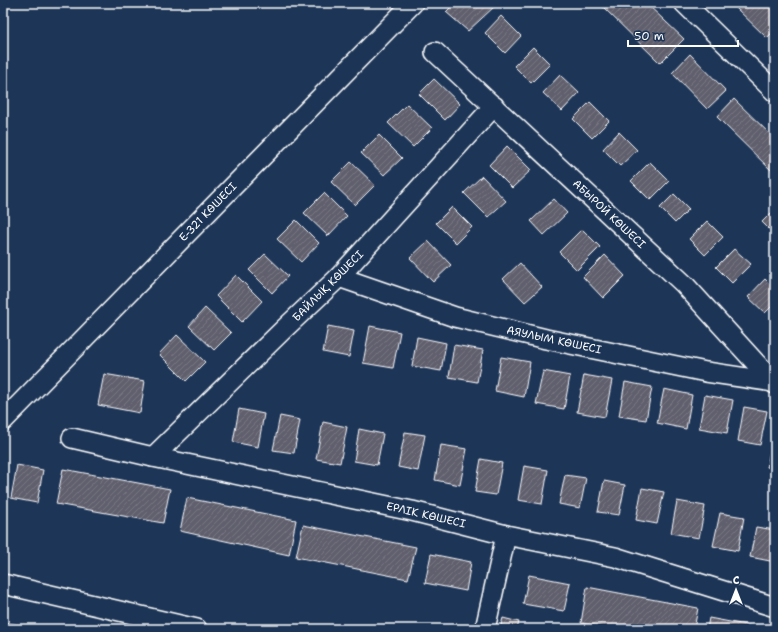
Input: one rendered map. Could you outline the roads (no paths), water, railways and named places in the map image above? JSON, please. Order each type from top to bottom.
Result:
[{"type":"street","points":[[684,3],[775,92]]},
{"type":"street","name":"Е-321 КӨШЕСІ","points":[[5,413],[402,6]]},
{"type":"street","name":"АБЫРОЙ КӨШЕСІ","points":[[435,52],[684,284],[774,383]]},
{"type":"street","name":"БАЙЛЫҚ КӨШЕСІ","points":[[153,457],[339,277],[494,106]]},
{"type":"street","name":"АЯУЛЫМ КӨШЕСІ","points":[[339,277],[455,317],[561,342],[706,372],[774,383]]},
{"type":"street","name":"ЕРЛІК КӨШЕСІ","points":[[72,438],[153,457],[412,511],[506,535],[615,557],[775,607]]},
{"type":"street","points":[[485,629],[506,535]]},
{"type":"street","points":[[3,584],[197,629]]}]
